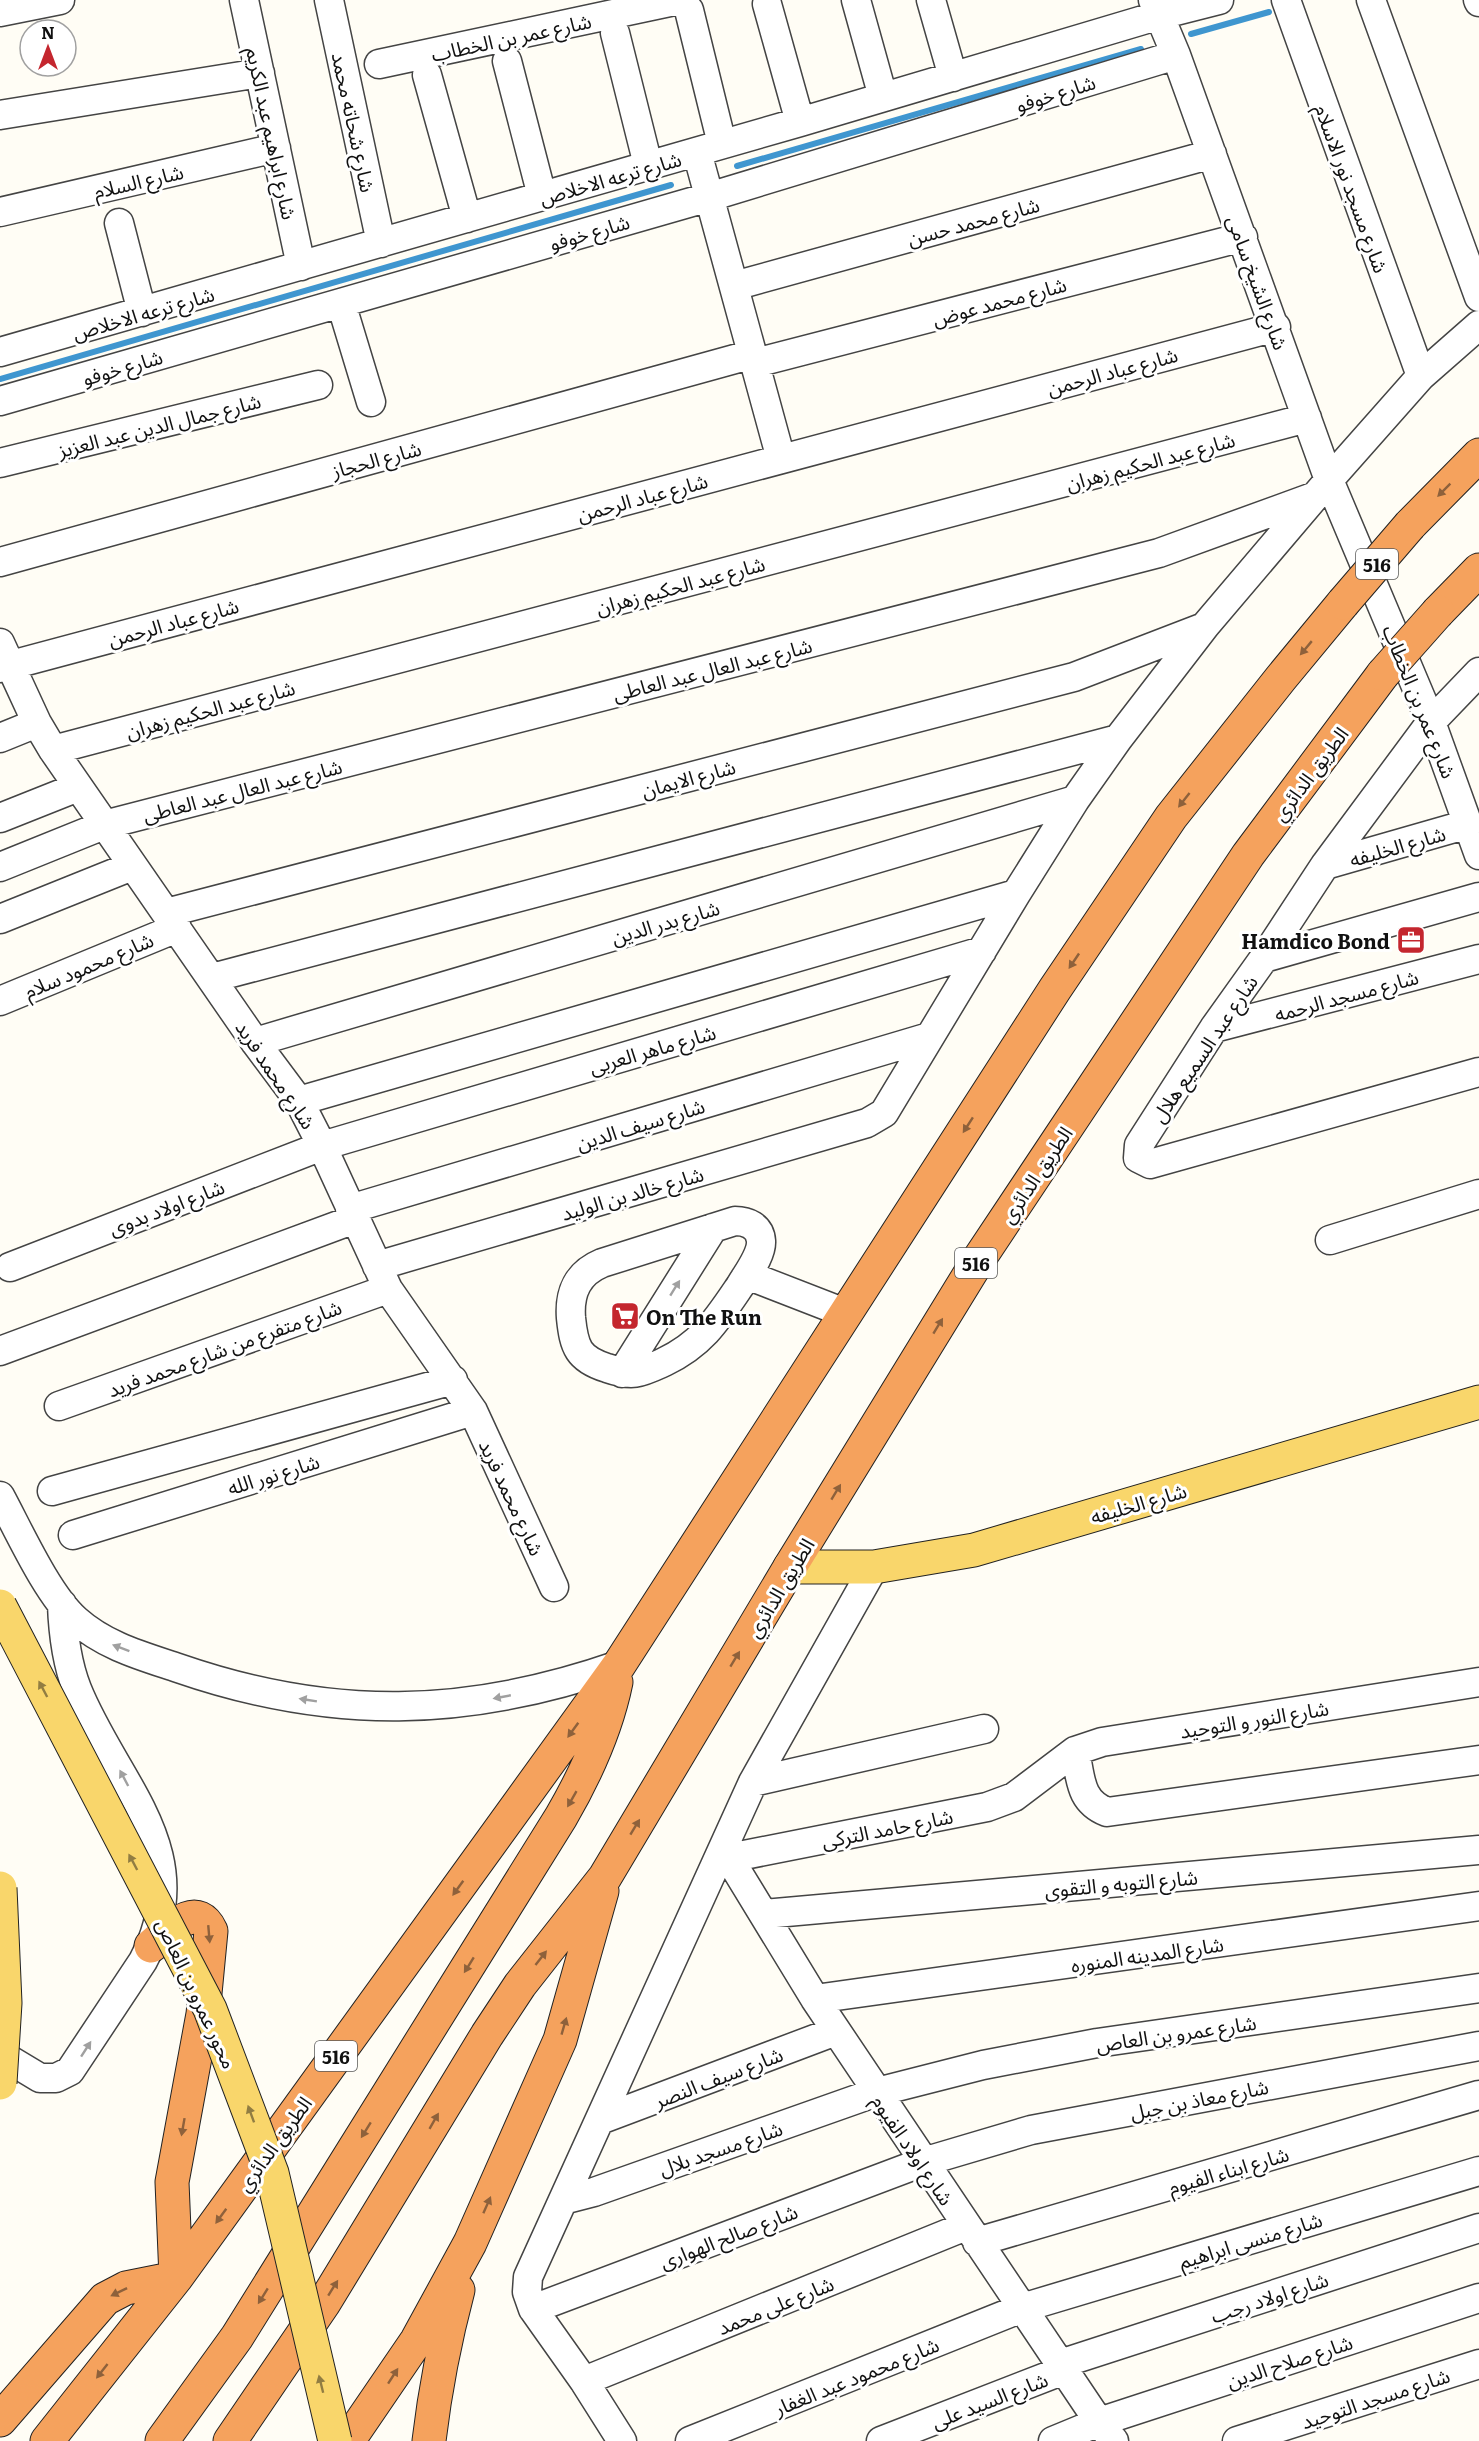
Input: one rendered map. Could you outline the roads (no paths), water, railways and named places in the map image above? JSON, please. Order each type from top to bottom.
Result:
[{"type":"highway","name":"الطريق الدائري","points":[[46,2441],[176,2278],[619,1665],[845,1313],[1171,817],[1343,603],[1410,525],[1479,455]]},
{"type":"highway","name":"الطريق الدائري","points":[[230,2441],[324,2303],[487,2034],[520,1985],[605,1877],[790,1567],[979,1258],[1248,855],[1383,674],[1479,570]]},
{"type":"highway","name":"الطريق الدائري","points":[[162,2441],[237,2337],[561,1817],[582,1781],[598,1744],[611,1706],[619,1665]]},
{"type":"highway","name":"الطريق الدائري","points":[[348,2441],[417,2340],[470,2243],[560,2040],[605,1877]]},
{"type":"highway","points":[[0,2420],[105,2299],[126,2288],[176,2278],[172,2182],[203,2014],[211,1931],[200,1917],[191,1916],[151,1946]]},
{"type":"highway","points":[[429,2441],[449,2324],[470,2243]]},
{"type":"main road","name":"شارع الخليفه","points":[[790,1567],[874,1567],[974,1550],[1479,1402]]},
{"type":"main road","name":"محور عمرو بن العاص","points":[[0,1606],[210,2009],[233,2065],[272,2173],[335,2441]]},
{"type":"main road","points":[[0,1888],[5,2003],[0,2083]]},
{"type":"street","points":[[0,12],[60,0]]},
{"type":"street","name":"شارع ابراهيم عبد الكريم","points":[[244,0],[301,266]]},
{"type":"street","name":"شارع شحاته محمد","points":[[329,0],[381,243]]},
{"type":"street","points":[[856,0],[883,98]]},
{"type":"street","points":[[931,0],[953,77]]},
{"type":"street","name":"شارع ترعه الاخلاص","points":[[0,352],[883,98],[953,77],[1156,8],[1219,0]]},
{"type":"street","name":"شارع مسجد نور الاسلام","points":[[1286,0],[1420,376]]},
{"type":"street","points":[[1371,0],[1479,297]]},
{"type":"street","points":[[767,4],[800,122]]},
{"type":"street","points":[[684,5],[710,148],[709,197],[781,459]]},
{"type":"street","name":"شارع عمر بن الخطاب","points":[[379,64],[684,5]]},
{"type":"street","name":"شارع الشيخ سامى","points":[[1156,8],[1176,55],[1276,327],[1307,418],[1322,488],[1359,548]]},
{"type":"street","points":[[615,33],[648,165]]},
{"type":"street","name":"شارع خوفو","points":[[0,401],[709,197],[1176,55]]},
{"type":"street","points":[[507,61],[542,196]]},
{"type":"street","points":[[0,115],[260,73]]},
{"type":"street","points":[[427,75],[467,218]]},
{"type":"street","name":"شارع السلام","points":[[0,212],[276,148]]},
{"type":"street","name":"شارع محمد حسن","points":[[734,286],[1212,154]]},
{"type":"street","points":[[118,223],[142,312]]},
{"type":"street","name":"شارع محمد عوض","points":[[754,359],[1242,237]]},
{"type":"street","points":[[341,303],[371,402]]},
{"type":"street","points":[[929,1037],[1016,894],[1118,739],[1206,626],[1322,488],[1420,376],[1479,325]]},
{"type":"street","name":"شارع عباد الرحمن","points":[[3,658],[781,459],[1276,327]]},
{"type":"street","name":"شارع الحجاز","points":[[0,562],[754,359]]},
{"type":"street","name":"شارع جمال الدين عبد العزيز","points":[[0,463],[318,385]]},
{"type":"street","name":"شارع عبد الحكيم زهران","points":[[52,750],[1307,418]]},
{"type":"street","name":"شارع عبد العال عبد العاطى","points":[[0,867],[104,825],[1159,553],[1322,488]]},
{"type":"street","name":"شارع عمر بن الخطاب","points":[[1359,548],[1431,722],[1469,794],[1468,824],[1479,855]]},
{"type":"street","name":"شارع الايمان","points":[[171,920],[1074,677],[1206,626]]},
{"type":"street","name":"شارع محمد فريد","points":[[3,658],[52,750],[255,1042],[299,1101],[383,1277],[473,1411],[554,1587]]},
{"type":"street","name":"شارع عبد السميع هلال","points":[[1479,672],[1431,722],[1325,865],[1264,958],[1214,1028],[1139,1145],[1138,1158],[1150,1164],[1479,1072]]},
{"type":"street","points":[[0,738],[37,723]]},
{"type":"street","points":[[212,978],[1118,739]]},
{"type":"street","points":[[0,818],[78,787]]},
{"type":"street","name":"شارع بدر الدين","points":[[255,1042],[1076,800]]},
{"type":"street","name":"شارع الخليفه","points":[[1325,865],[1468,824]]},
{"type":"street","points":[[0,919],[132,866]]},
{"type":"street","points":[[299,1101],[1016,894]]},
{"type":"street","points":[[1264,958],[1479,897]]},
{"type":"street","name":"شارع محمود سلام","points":[[0,1001],[171,920]]},
{"type":"street","name":"شارع ماهر العربى","points":[[322,1146],[982,951]]},
{"type":"street","name":"شارع مسجد الرحمه","points":[[1214,1028],[1479,959]]},
{"type":"street","name":"شارع خالد بن الوليد","points":[[383,1277],[867,1124],[884,1113],[929,1037]]},
{"type":"street","name":"شارع سيف الدين","points":[[0,1351],[353,1214],[929,1037]]},
{"type":"street","name":"شارع اولاد بدوى","points":[[10,1267],[322,1146]]},
{"type":"street","points":[[1330,1240],[1479,1194]]},
{"type":"street","points":[[735,1221],[744,1221],[753,1225],[759,1233],[761,1242],[747,1275],[714,1324],[697,1342],[676,1356],[638,1374],[622,1373],[590,1363],[576,1346],[570,1309],[573,1289],[584,1273],[602,1263],[713,1228],[735,1221]]},
{"type":"street","points":[[622,1373],[713,1228]]},
{"type":"street","points":[[747,1275],[845,1313]]},
{"type":"street","name":"شارع متفرع من شارع محمد فريد","points":[[59,1406],[383,1277]]},
{"type":"street","points":[[52,1491],[453,1380]]},
{"type":"street","name":"شارع نور الله","points":[[73,1535],[473,1411]]},
{"type":"street","points":[[0,1496],[62,1604],[87,1630],[119,1648],[226,1685],[317,1702],[361,1707],[449,1705],[536,1691],[619,1665]]},
{"type":"street","points":[[609,2437],[584,2381],[533,2309],[527,2292],[528,2277],[726,1855],[753,1782],[874,1567]]},
{"type":"street","points":[[0,2054],[40,2078],[56,2078],[70,2071],[151,1946],[161,1911],[163,1876],[160,1858],[149,1824],[78,1690],[63,1633],[62,1604]]},
{"type":"street","name":"شارع النور و التوحيد","points":[[1040,1779],[1075,1751],[1102,1742],[1479,1682]]},
{"type":"street","points":[[753,1782],[984,1729]]},
{"type":"street","points":[[1075,1751],[1086,1797],[1094,1807],[1107,1812],[1479,1760]]},
{"type":"street","name":"شارع حامد التركى","points":[[726,1855],[987,1807],[1014,1797],[1040,1779]]},
{"type":"street","name":"شارع التوبه و التقوى","points":[[764,1914],[1479,1850]]},
{"type":"street","name":"شارع اولاد الفيوم","points":[[726,1855],[814,1999],[1107,2432]]},
{"type":"street","name":"شارع المدينه المنوره","points":[[814,1999],[1479,1906]]},
{"type":"street","name":"شارع عمرو بن العاص","points":[[877,2092],[983,2065],[1097,2043],[1479,1988]]},
{"type":"street","name":"شارع سيف النصر","points":[[600,2120],[836,2031]]},
{"type":"street","name":"شارع معاذ بن جبل","points":[[923,2162],[1031,2130],[1479,2046]]},
{"type":"street","name":"شارع مسجد بلال","points":[[563,2200],[604,2188],[877,2092]]},
{"type":"street","name":"شارع ابناء الفيوم","points":[[972,2234],[1479,2096]]},
{"type":"street","name":"شارع صالح الهوارى","points":[[533,2309],[923,2162]]},
{"type":"street","name":"شارع منسى ابراهيم","points":[[1022,2308],[1479,2171]]},
{"type":"street","name":"شارع اولاد رجب","points":[[1062,2367],[1479,2228]]},
{"type":"street","name":"شارع على محمد","points":[[584,2381],[972,2234]]},
{"type":"street","name":"شارع صلاح الدين","points":[[1107,2432],[1479,2298]]},
{"type":"street","name":"شارع محمود عبد الغفار","points":[[690,2441],[1022,2308]]},
{"type":"street","name":"شارع مسجد التوحيد","points":[[1237,2441],[1479,2364]]},
{"type":"street","name":"شارع السيد على","points":[[881,2441],[1062,2367]]},
{"type":"street","points":[[1053,2441],[1107,2432]]},
{"type":"waterway","points":[[1191,34],[1269,12]]},
{"type":"waterway","points":[[737,166],[1141,49]]},
{"type":"waterway","points":[[0,379],[671,185]]},
{"type":"place","name":"Hamdico Bond","points":[[1411,940]]},
{"type":"place","name":"On The Run","points":[[625,1316]]}]
